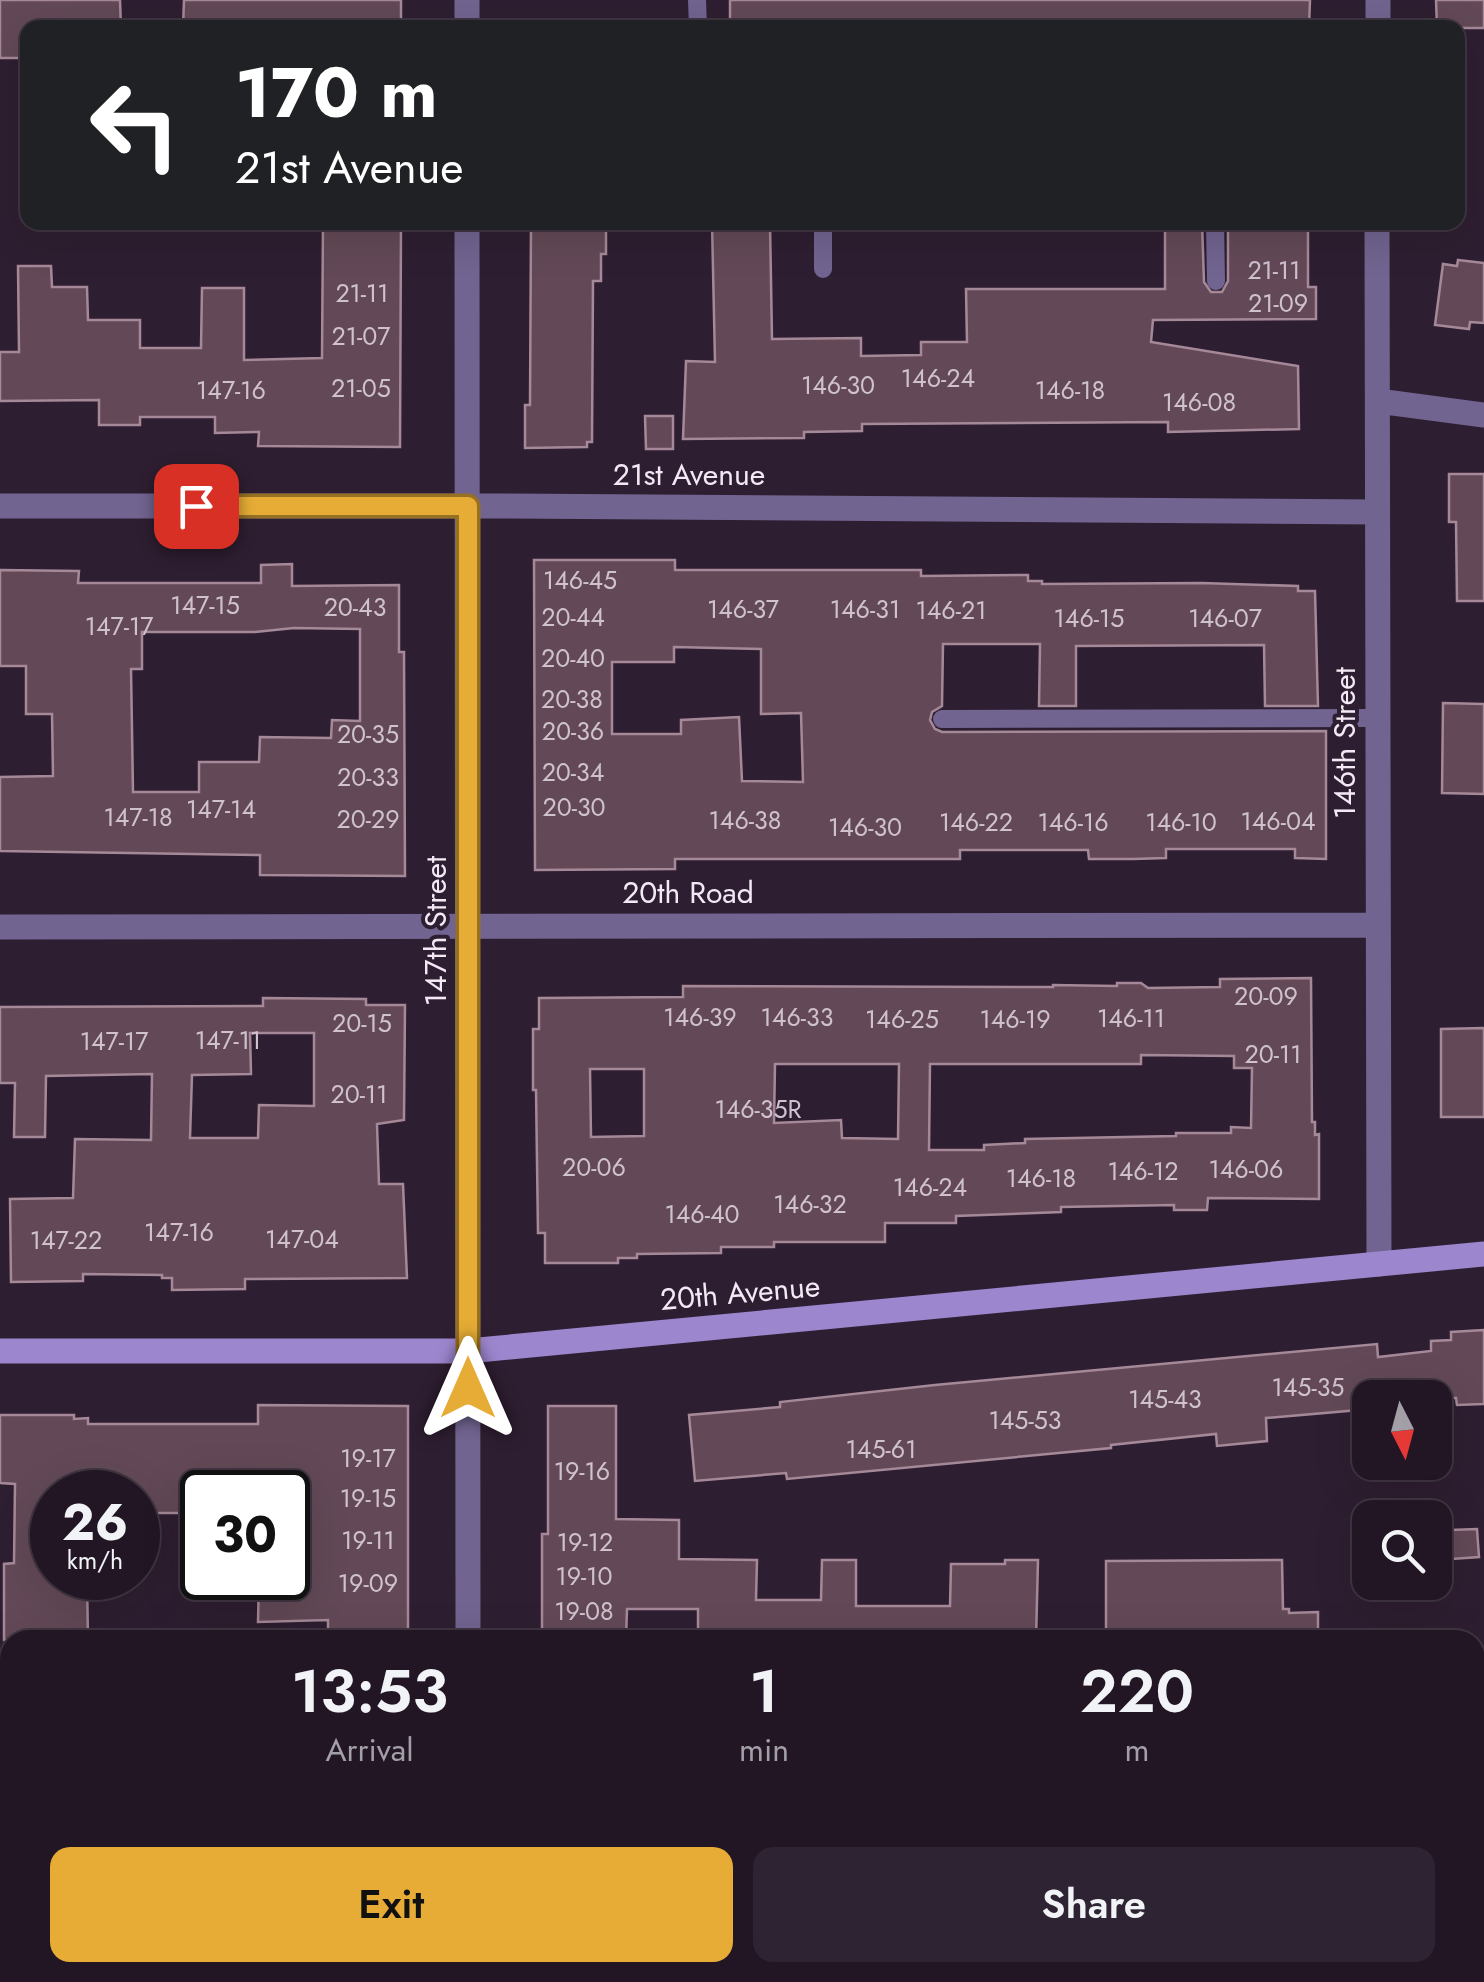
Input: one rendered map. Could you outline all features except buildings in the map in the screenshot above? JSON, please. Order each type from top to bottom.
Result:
[{"type":"street","name":"147th Street","points":[[468,230],[468,1630]]},
{"type":"street","name":"146th Street","points":[[1378,230],[1378,1264]]},
{"type":"street","points":[[1378,402],[1484,415]]},
{"type":"street","name":"21st Avenue","points":[[0,506],[1378,512]]},
{"type":"street","name":"20th Road","points":[[0,927],[1377,925]]},
{"type":"street","name":"20th Avenue","points":[[0,1350],[468,1351],[1484,1254]]},
{"type":"lane","points":[[823,230],[823,269]]},
{"type":"lane","points":[[1214,230],[1216,281]]},
{"type":"lane","points":[[942,719],[1377,718]]},
{"type":"route","points":[[196,506],[468,506],[468,1388]]}]
